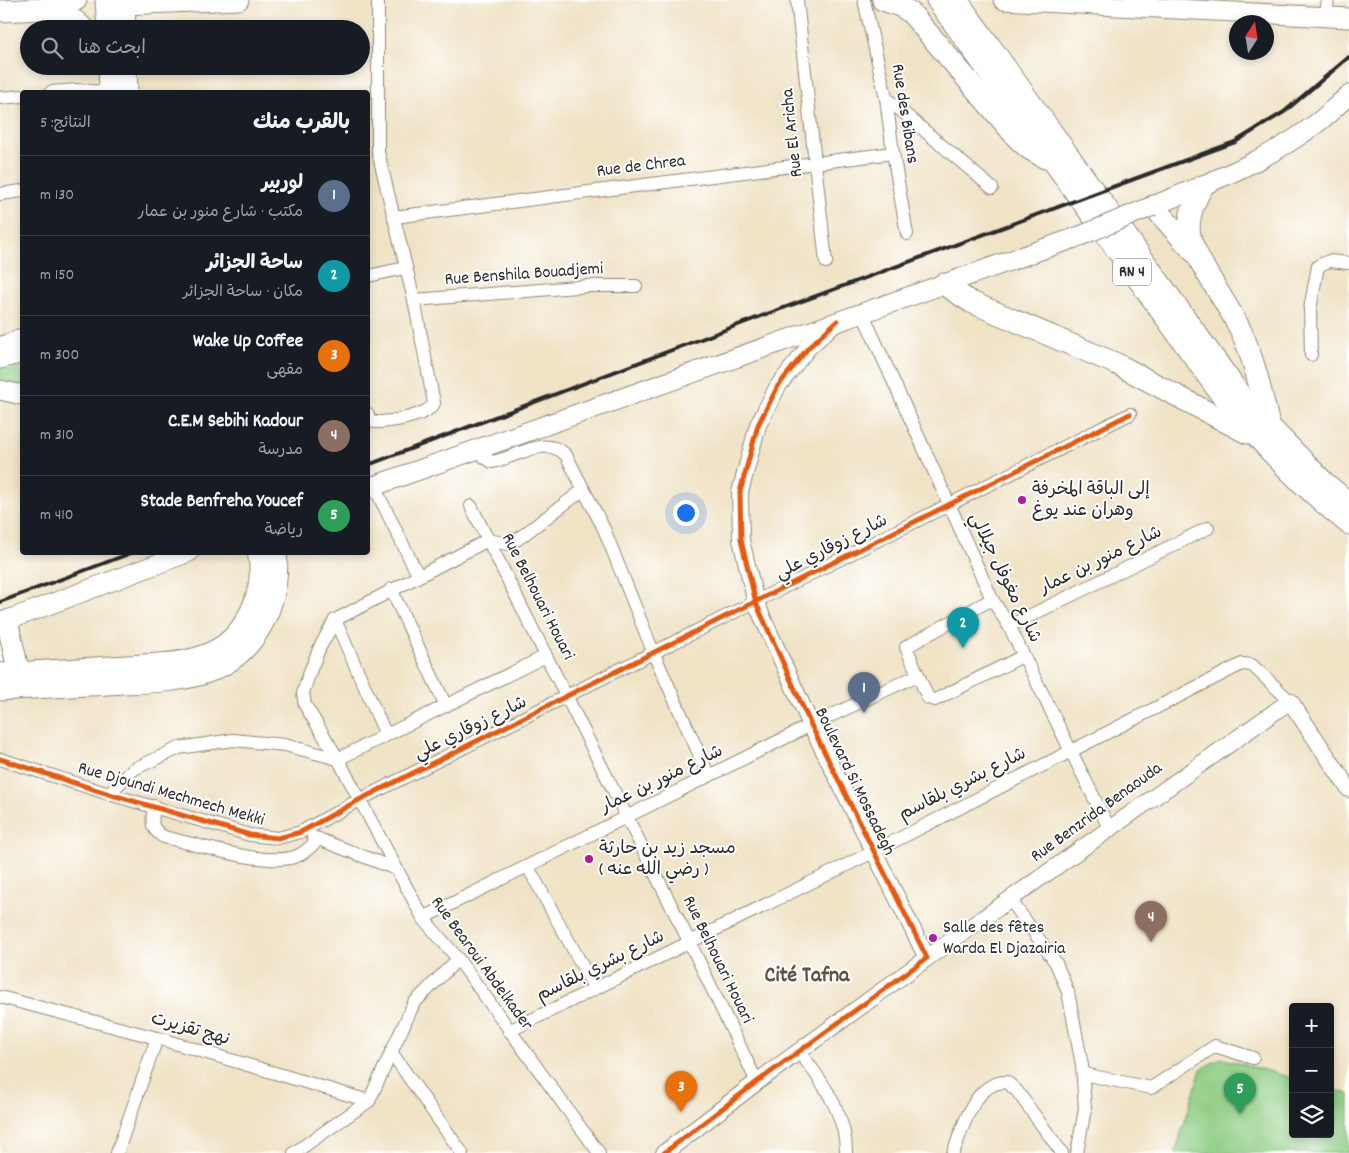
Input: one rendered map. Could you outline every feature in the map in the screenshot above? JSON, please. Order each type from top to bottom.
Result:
[{"type":"main road","points":[[0,1],[13,0]]},
{"type":"main road","points":[[43,9],[76,0]]},
{"type":"main road","points":[[118,1],[239,0]]},
{"type":"main road","points":[[883,0],[898,5],[911,13],[1022,144],[1054,162]]},
{"type":"main road","name":"RN 4","points":[[937,0],[1220,393],[1265,434],[1349,503]]},
{"type":"main road","name":"RN 4","points":[[957,0],[1244,400],[1265,434],[1320,500],[1349,524]]},
{"type":"main road","points":[[1003,0],[1209,6],[1335,14]]},
{"type":"main road","points":[[111,20],[118,1]]},
{"type":"main road","points":[[118,1],[123,20]]},
{"type":"main road","points":[[0,11],[55,10],[73,20]]},
{"type":"main road","points":[[109,75],[110,90]]},
{"type":"main road","points":[[126,75],[126,90]]},
{"type":"main road","points":[[371,487],[1080,236],[1203,186],[1270,154],[1317,124],[1349,95]]},
{"type":"main road","points":[[1203,186],[1194,201],[1190,217],[1190,239],[1240,329],[1251,359],[1265,434]]},
{"type":"main road","points":[[1153,206],[1202,262]]},
{"type":"main road","points":[[943,284],[971,302],[1117,364],[1265,434]]},
{"type":"main road","points":[[0,347],[20,339]]},
{"type":"main road","points":[[0,358],[20,353]]},
{"type":"main road","points":[[0,390],[20,395]]},
{"type":"main road","points":[[181,555],[4,622],[10,673],[159,664],[178,662],[210,654],[240,630],[250,612],[258,593],[261,576],[258,555]]},
{"type":"main road","points":[[0,690],[155,682],[197,676],[210,672],[236,655],[263,625],[274,594],[276,555]]},
{"type":"street","points":[[370,422],[384,424],[433,408],[434,404],[414,300],[378,152],[378,0]]},
{"type":"street","name":"Rue El Aricha","points":[[797,0],[826,262]]},
{"type":"street","name":"Rue des Bibans","points":[[864,0],[886,98],[907,234]]},
{"type":"street","points":[[0,98],[20,96]]},
{"type":"street","points":[[886,98],[992,188]]},
{"type":"street","name":"Rue de Chrea","points":[[394,217],[893,153]]},
{"type":"street","points":[[0,194],[20,191]]},
{"type":"street","points":[[1311,355],[1310,309],[1318,266],[1329,261],[1349,263]]},
{"type":"street","points":[[370,276],[405,268]]},
{"type":"street","name":"Rue Benshila Bouadjemi","points":[[414,300],[589,286],[636,286]]},
{"type":"street","name":"شارع مغوفل جيلالي","points":[[862,312],[992,599],[1009,626],[1109,828]]},
{"type":"street","name":"Boulevard Si Mossadegh","points":[[837,321],[808,348],[778,386],[758,426],[740,492],[742,540],[756,603],[811,725],[927,958]]},
{"type":"street","name":"شارع زوقاري علي","points":[[359,800],[756,603],[949,503],[1130,414]]},
{"type":"street","points":[[478,449],[484,457],[492,462],[536,448],[550,446],[559,448],[566,455],[604,529],[654,654],[709,776]]},
{"type":"street","points":[[371,487],[418,575]]},
{"type":"street","points":[[386,736],[335,620],[391,589],[488,540],[508,544],[518,539],[583,490]]},
{"type":"street","name":"Rue Belhouari Houari","points":[[471,506],[568,696],[757,1082]]},
{"type":"street","name":"شارع منور بن عمار","points":[[1009,626],[1208,528]]},
{"type":"street","points":[[391,589],[446,706]]},
{"type":"street","points":[[992,599],[908,644],[906,650],[928,698],[935,700],[1023,656]]},
{"type":"street","name":"Rue Bearoui Abdelkader","points":[[335,620],[320,647],[303,693],[305,706],[338,759],[423,918],[458,959],[599,1153]]},
{"type":"street","points":[[109,794],[134,770],[179,748],[232,740],[276,744],[338,759],[546,656]]},
{"type":"street","name":"شارع بشري بلقاسم","points":[[509,1031],[873,852],[1071,749],[1242,664],[1252,665],[1290,701]]},
{"type":"street","name":"شارع منور بن عمار","points":[[423,918],[811,725],[918,675]]},
{"type":"street","points":[[1290,701],[1349,789]]},
{"type":"street","name":"Rue Benzrida Benaouda","points":[[927,958],[1290,701]]},
{"type":"street","name":"Rue Djoundi Mechmech Mekki","points":[[0,759],[109,794],[250,835],[278,838],[301,832],[359,800]]},
{"type":"street","points":[[154,806],[151,825],[154,831],[164,837],[244,855],[275,861],[295,857],[319,839]]},
{"type":"street","points":[[301,832],[396,869]]},
{"type":"street","points":[[528,867],[595,989]]},
{"type":"street","points":[[1010,900],[1056,963],[1068,992],[1083,1074],[1085,1109],[1077,1153]]},
{"type":"street","points":[[664,1153],[798,1051],[927,958]]},
{"type":"street","points":[[294,1153],[368,1101],[414,1004],[458,959]]},
{"type":"street","name":"نهج تقزيرت","points":[[0,997],[157,1038],[368,1101]]},
{"type":"street","points":[[117,1153],[157,1038]]},
{"type":"street","points":[[1083,1074],[1152,1088],[1214,1046],[1252,1058]]},
{"type":"street","points":[[798,1051],[820,1076],[846,1141],[846,1153]]},
{"type":"street","points":[[392,1052],[462,1153]]},
{"type":"street","points":[[952,1153],[978,1096],[998,1081],[1007,1082],[1017,1091],[1062,1153]]},
{"type":"green space","points":[[20,352],[20,384],[0,379],[0,358]]},
{"type":"green space","points":[[1221,1058],[1289,1077],[1289,1138],[1334,1138],[1334,1090],[1349,1094],[1349,1153],[1175,1153],[1201,1069]]},
{"type":"railway","points":[[370,464],[767,314],[1235,142],[1284,112],[1349,57]]},
{"type":"railway","points":[[0,602],[126,555]]},
{"type":"cycle path","points":[[664,1153],[757,1082],[927,958],[811,725],[756,603],[741,540],[740,492],[758,425],[778,386],[808,348],[837,321]]},
{"type":"cycle path","points":[[0,759],[109,794],[250,835],[278,838],[301,832],[359,800],[1130,414]]},
{"type":"place","name":"إلى الباقة المخرفة وهران عند يوغ","points":[[1022,500]]},
{"type":"place","name":"ساحة الجزائر","points":[[963,648]]},
{"type":"place","name":"لوربير","points":[[864,713]]},
{"type":"place","name":"مسجد زيد بن حارثة ( رضي الله عنه )","points":[[589,859]]},
{"type":"place","name":"Salle des fêtes Warda El Djazairia","points":[[933,938]]},
{"type":"place","name":"C.E.M Sebihi Kadour","points":[[1151,942]]},
{"type":"place","name":"Wake Up Coffee","points":[[681,1112]]},
{"type":"place","name":"Stade Benfreha Youcef","points":[[1240,1114]]},
{"type":"district","name":"Cité Tafna","points":[[807,976]]}]
